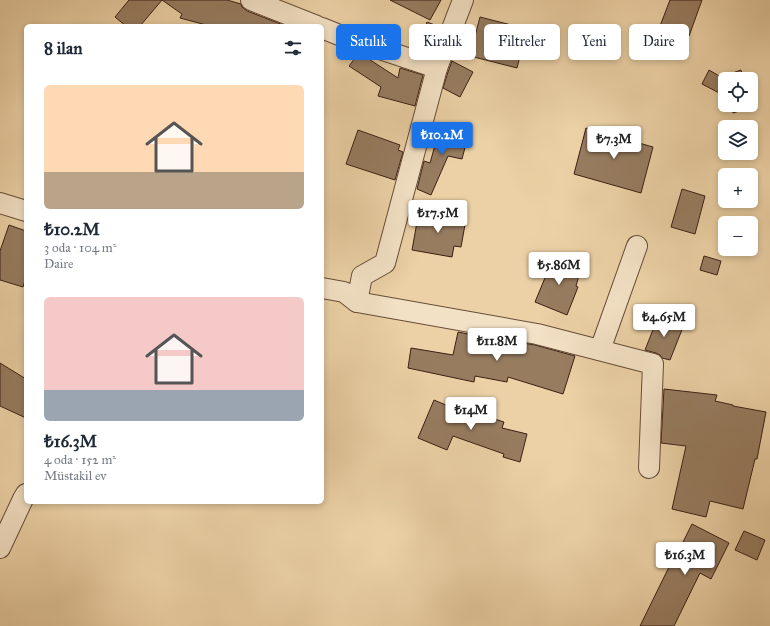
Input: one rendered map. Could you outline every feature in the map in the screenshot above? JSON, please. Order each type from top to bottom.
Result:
[{"type":"street","points":[[251,0],[312,24]]},
{"type":"street","points":[[356,302],[362,276],[385,263],[437,68],[463,0]]},
{"type":"street","points":[[324,29],[437,68]]},
{"type":"street","points":[[0,203],[24,210]]},
{"type":"street","points":[[600,350],[637,246]]},
{"type":"street","points":[[324,288],[344,292],[356,302],[537,334],[653,364],[649,468]]},
{"type":"street","points":[[0,548],[24,497]]},
{"type":"building","points":[[129,0],[162,0],[142,24],[124,24],[115,17]]},
{"type":"building","points":[[162,0],[227,0],[241,4],[247,11],[281,24],[202,24],[180,18],[182,14]]},
{"type":"building","points":[[390,0],[441,0],[430,20]]},
{"type":"building","points":[[670,0],[702,0],[689,36],[689,24],[661,24]]},
{"type":"building","points":[[480,17],[507,24],[484,24],[484,60],[476,58],[476,33]]},
{"type":"building","points":[[354,60],[370,60],[398,78],[400,68],[423,75],[415,106],[378,96],[381,87],[349,66]]},
{"type":"building","points":[[486,60],[519,60],[517,68]]},
{"type":"building","points":[[452,61],[473,72],[460,97],[443,88]]},
{"type":"building","points":[[709,70],[718,75],[718,92],[702,84]]},
{"type":"building","points":[[441,124],[469,132],[462,159],[448,156],[431,195],[417,189],[424,161],[430,163]]},
{"type":"building","points":[[586,128],[653,147],[641,193],[574,174]]},
{"type":"building","points":[[358,130],[400,145],[398,150],[403,152],[395,180],[346,164]]},
{"type":"building","points":[[682,189],[705,196],[695,234],[671,227]]},
{"type":"building","points":[[419,211],[466,219],[461,247],[454,246],[452,257],[412,250]]},
{"type":"building","points":[[9,225],[24,230],[23,287],[0,280],[0,251]]},
{"type":"building","points":[[554,256],[581,268],[576,286],[578,287],[567,315],[535,302]]},
{"type":"building","points":[[704,256],[721,261],[717,275],[700,270]]},
{"type":"building","points":[[658,317],[683,327],[670,360],[662,358],[656,353],[645,350]]},
{"type":"building","points":[[458,332],[535,345],[575,356],[563,394],[508,377],[507,382],[475,376],[474,382],[408,368],[411,348],[453,355]]},
{"type":"building","points":[[0,363],[24,378],[24,417],[0,406]]},
{"type":"building","points":[[664,389],[717,395],[715,401],[766,412],[757,459],[755,459],[743,509],[710,501],[706,517],[672,509],[686,446],[661,443]]},
{"type":"building","points":[[434,400],[474,417],[476,413],[504,422],[502,428],[527,434],[520,462],[503,457],[504,454],[453,436],[447,450],[418,438]]},
{"type":"building","points":[[692,524],[729,543],[711,579],[700,573],[674,626],[640,626],[669,567],[670,568]]},
{"type":"building","points":[[744,531],[765,540],[757,560],[735,550]]}]
